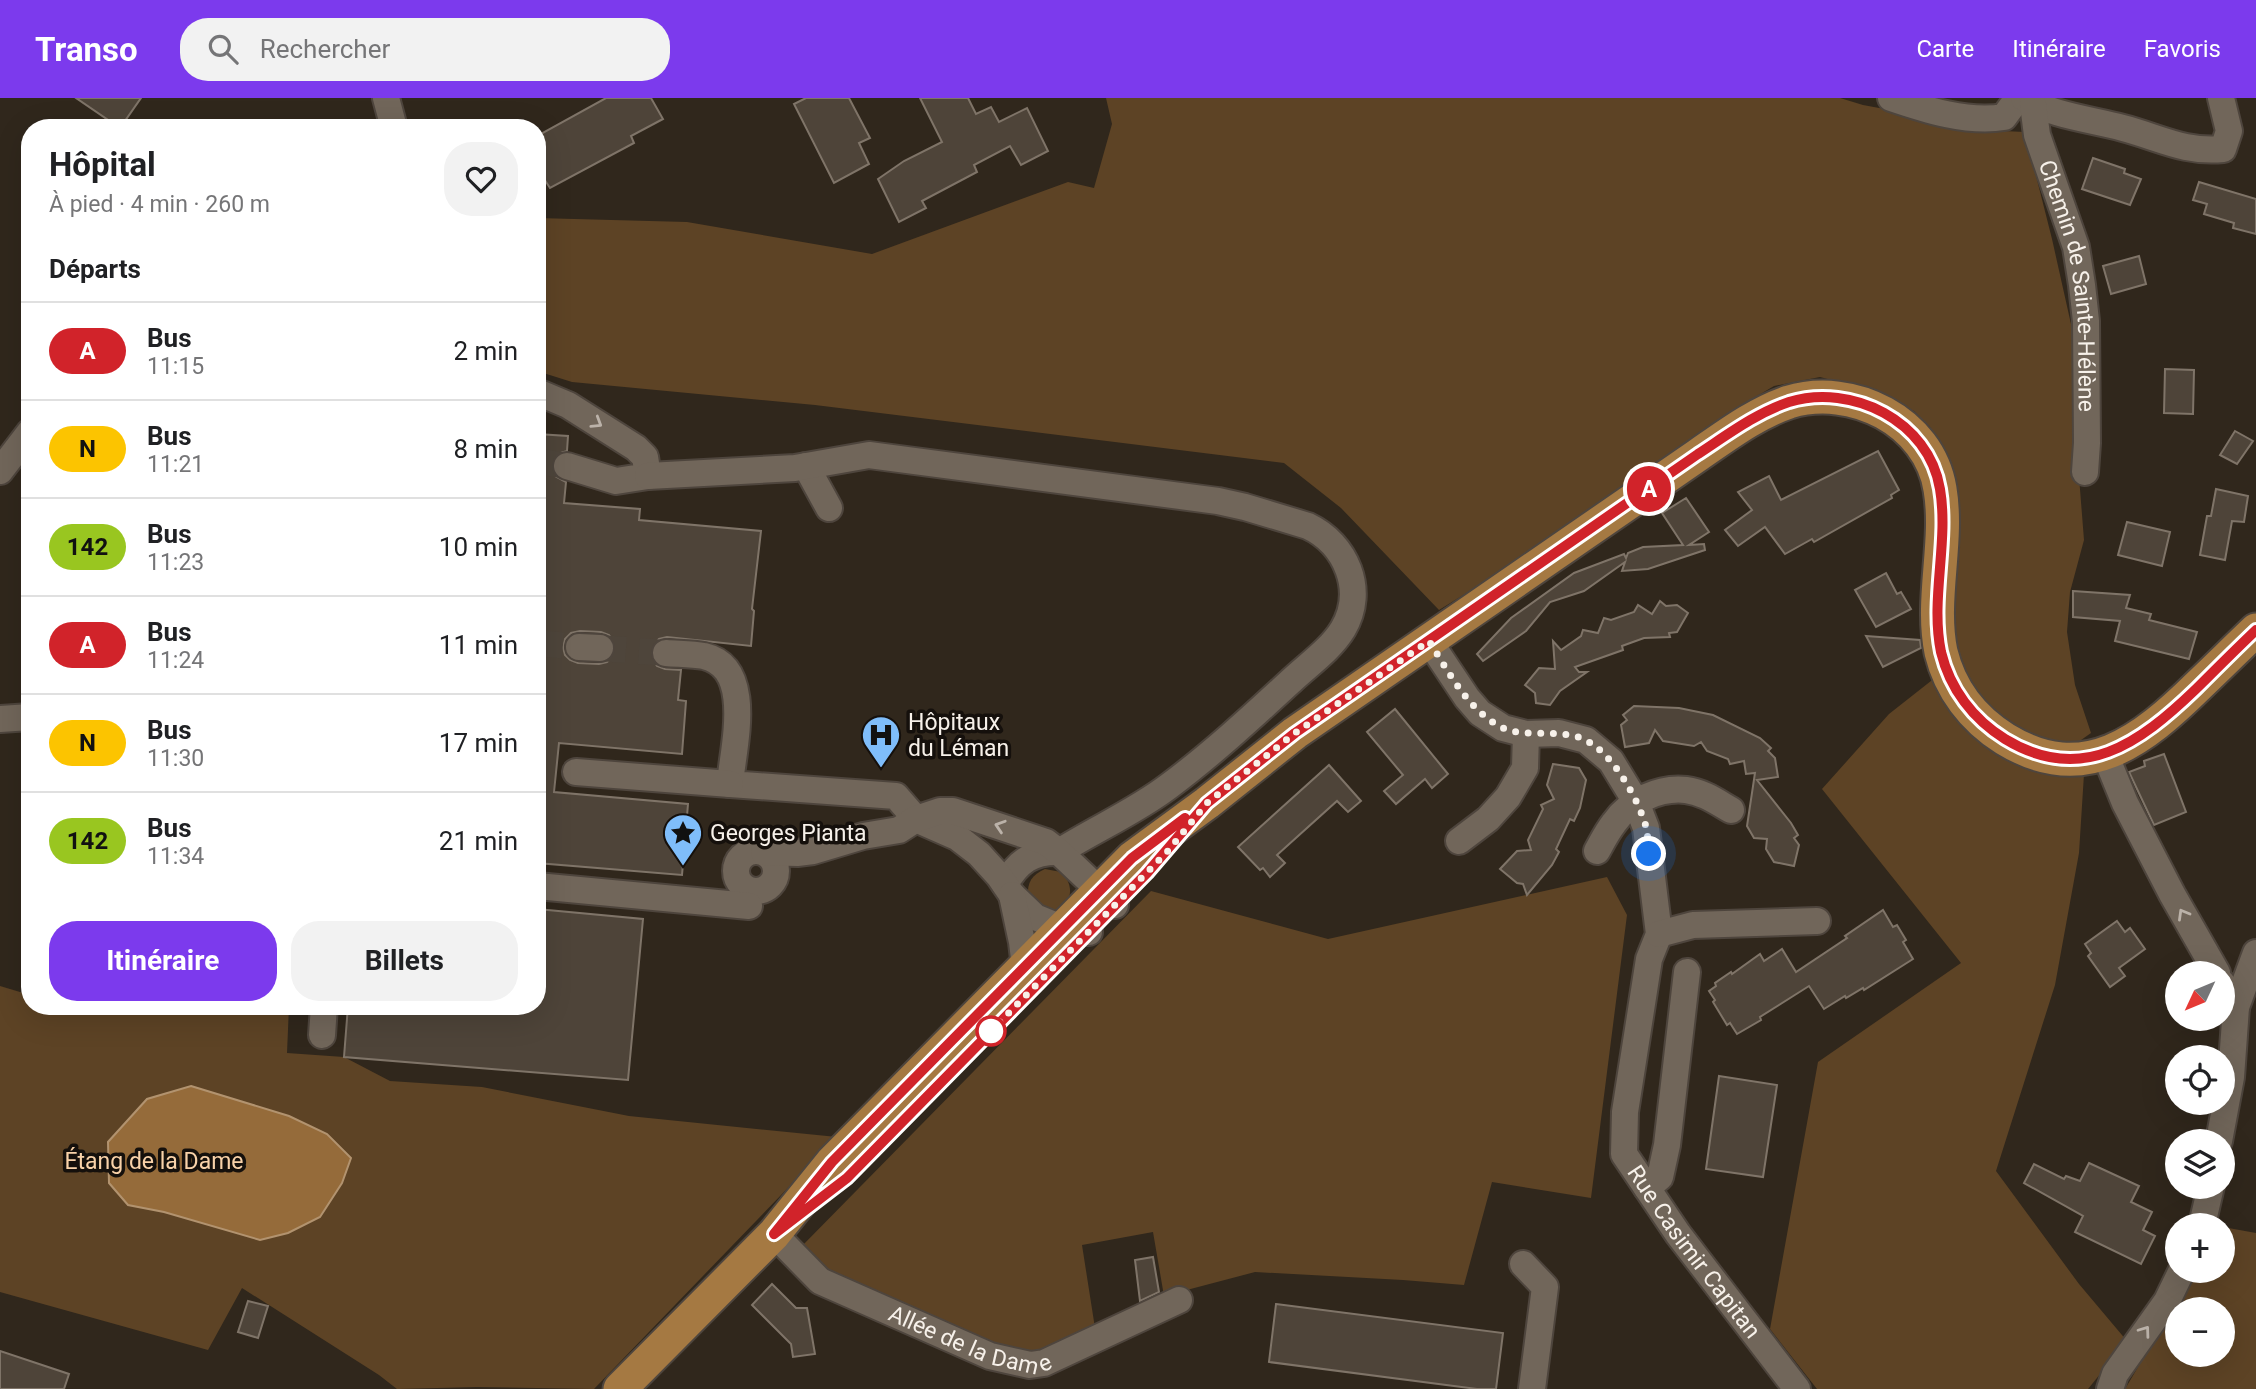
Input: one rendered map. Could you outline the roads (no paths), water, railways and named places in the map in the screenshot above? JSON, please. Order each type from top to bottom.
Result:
[{"type":"main road","points":[[774,1234],[847,1178],[1077,929],[1107,898],[1167,852],[1207,803],[1295,733],[1698,454],[1765,412],[1791,402],[1837,397],[1866,404],[1899,422],[1916,438],[1934,466],[1941,498],[1938,617],[1941,650],[1951,682],[1964,703],[1991,729],[2023,748],[2067,758],[2105,754],[2132,742],[2164,718],[2255,632]]},
{"type":"main road","points":[[620,1389],[774,1234],[832,1162],[1024,967],[1077,929]]},
{"type":"street","points":[[386,98],[392,119]]},
{"type":"street","points":[[1891,98],[1942,112],[1986,120],[2004,117],[2025,100],[2055,112],[2125,128],[2186,148],[2204,151],[2223,149],[2229,131],[2221,98]]},
{"type":"street","name":"Chemin de Sainte-Hélène","points":[[2025,100],[2076,247],[2086,321],[2085,472]]},
{"type":"street","points":[[546,396],[568,405],[636,448],[645,457],[648,476]]},
{"type":"street","points":[[0,471],[21,444]]},
{"type":"street","points":[[567,466],[616,481],[648,476],[806,466],[869,455],[1218,501],[1245,506],[1308,526],[1327,538],[1342,555],[1351,576],[1353,596],[1349,616],[1336,639],[1228,738],[1168,787],[1059,852],[1045,851],[1031,856],[1014,868],[1009,890],[1022,942],[1024,967]]},
{"type":"street","points":[[806,466],[830,508]]},
{"type":"street","name":"Rue Casimir Capitan","points":[[1429,641],[1480,713],[1503,728],[1526,734],[1559,733],[1586,740],[1611,761],[1636,802],[1646,828],[1659,934],[1649,959],[1625,1112],[1624,1154],[1678,1234],[1797,1389]]},
{"type":"street","points":[[666,653],[710,659],[727,671],[734,681],[738,705],[730,784]]},
{"type":"street","points":[[0,719],[21,718]]},
{"type":"street","points":[[1459,841],[1489,819],[1508,797],[1525,768],[1526,734]]},
{"type":"street","points":[[2105,754],[2125,803],[2210,961]]},
{"type":"street","points":[[576,772],[896,796],[916,818],[964,842],[986,860],[1009,890],[1035,917],[1077,929]]},
{"type":"street","points":[[1597,851],[1615,821],[1636,802],[1659,792],[1685,790],[1706,795],[1731,810]]},
{"type":"street","points":[[820,849],[762,890],[749,889],[740,883],[736,873],[738,862],[744,854],[754,851],[797,853],[820,849],[863,836],[899,830],[916,818],[940,811],[953,811],[1039,839],[1059,852],[1107,898]]},
{"type":"street","points":[[546,887],[749,906]]},
{"type":"street","points":[[1659,934],[1693,925],[1817,920]]},
{"type":"street","points":[[2221,1129],[2231,1077],[2236,1007],[2256,953]]},
{"type":"street","points":[[1647,1188],[1660,1177],[1667,1145],[1687,972]]},
{"type":"street","points":[[322,1035],[323,1015]]},
{"type":"street","points":[[1638,1036],[1680,1041]]},
{"type":"street","name":"Allée de la Dame","points":[[774,1234],[820,1281],[990,1356],[1031,1365],[1044,1363],[1179,1300]]},
{"type":"street","points":[[1523,1264],[1545,1287],[1532,1389]]},
{"type":"street","points":[[2110,1389],[2115,1374],[2167,1301],[2176,1283]]},
{"type":"tunnel","points":[[546,462],[567,466]]},
{"type":"tunnel","points":[[546,644],[579,647]]},
{"type":"tunnel","points":[[600,648],[666,653]]},
{"type":"place","name":"Hôpitaux du Léman","points":[[881,769]]},
{"type":"place","name":"Georges Pianta","points":[[683,867]]},
{"type":"park label","name":"Étang de la Dame","points":[[154,1161]]}]
